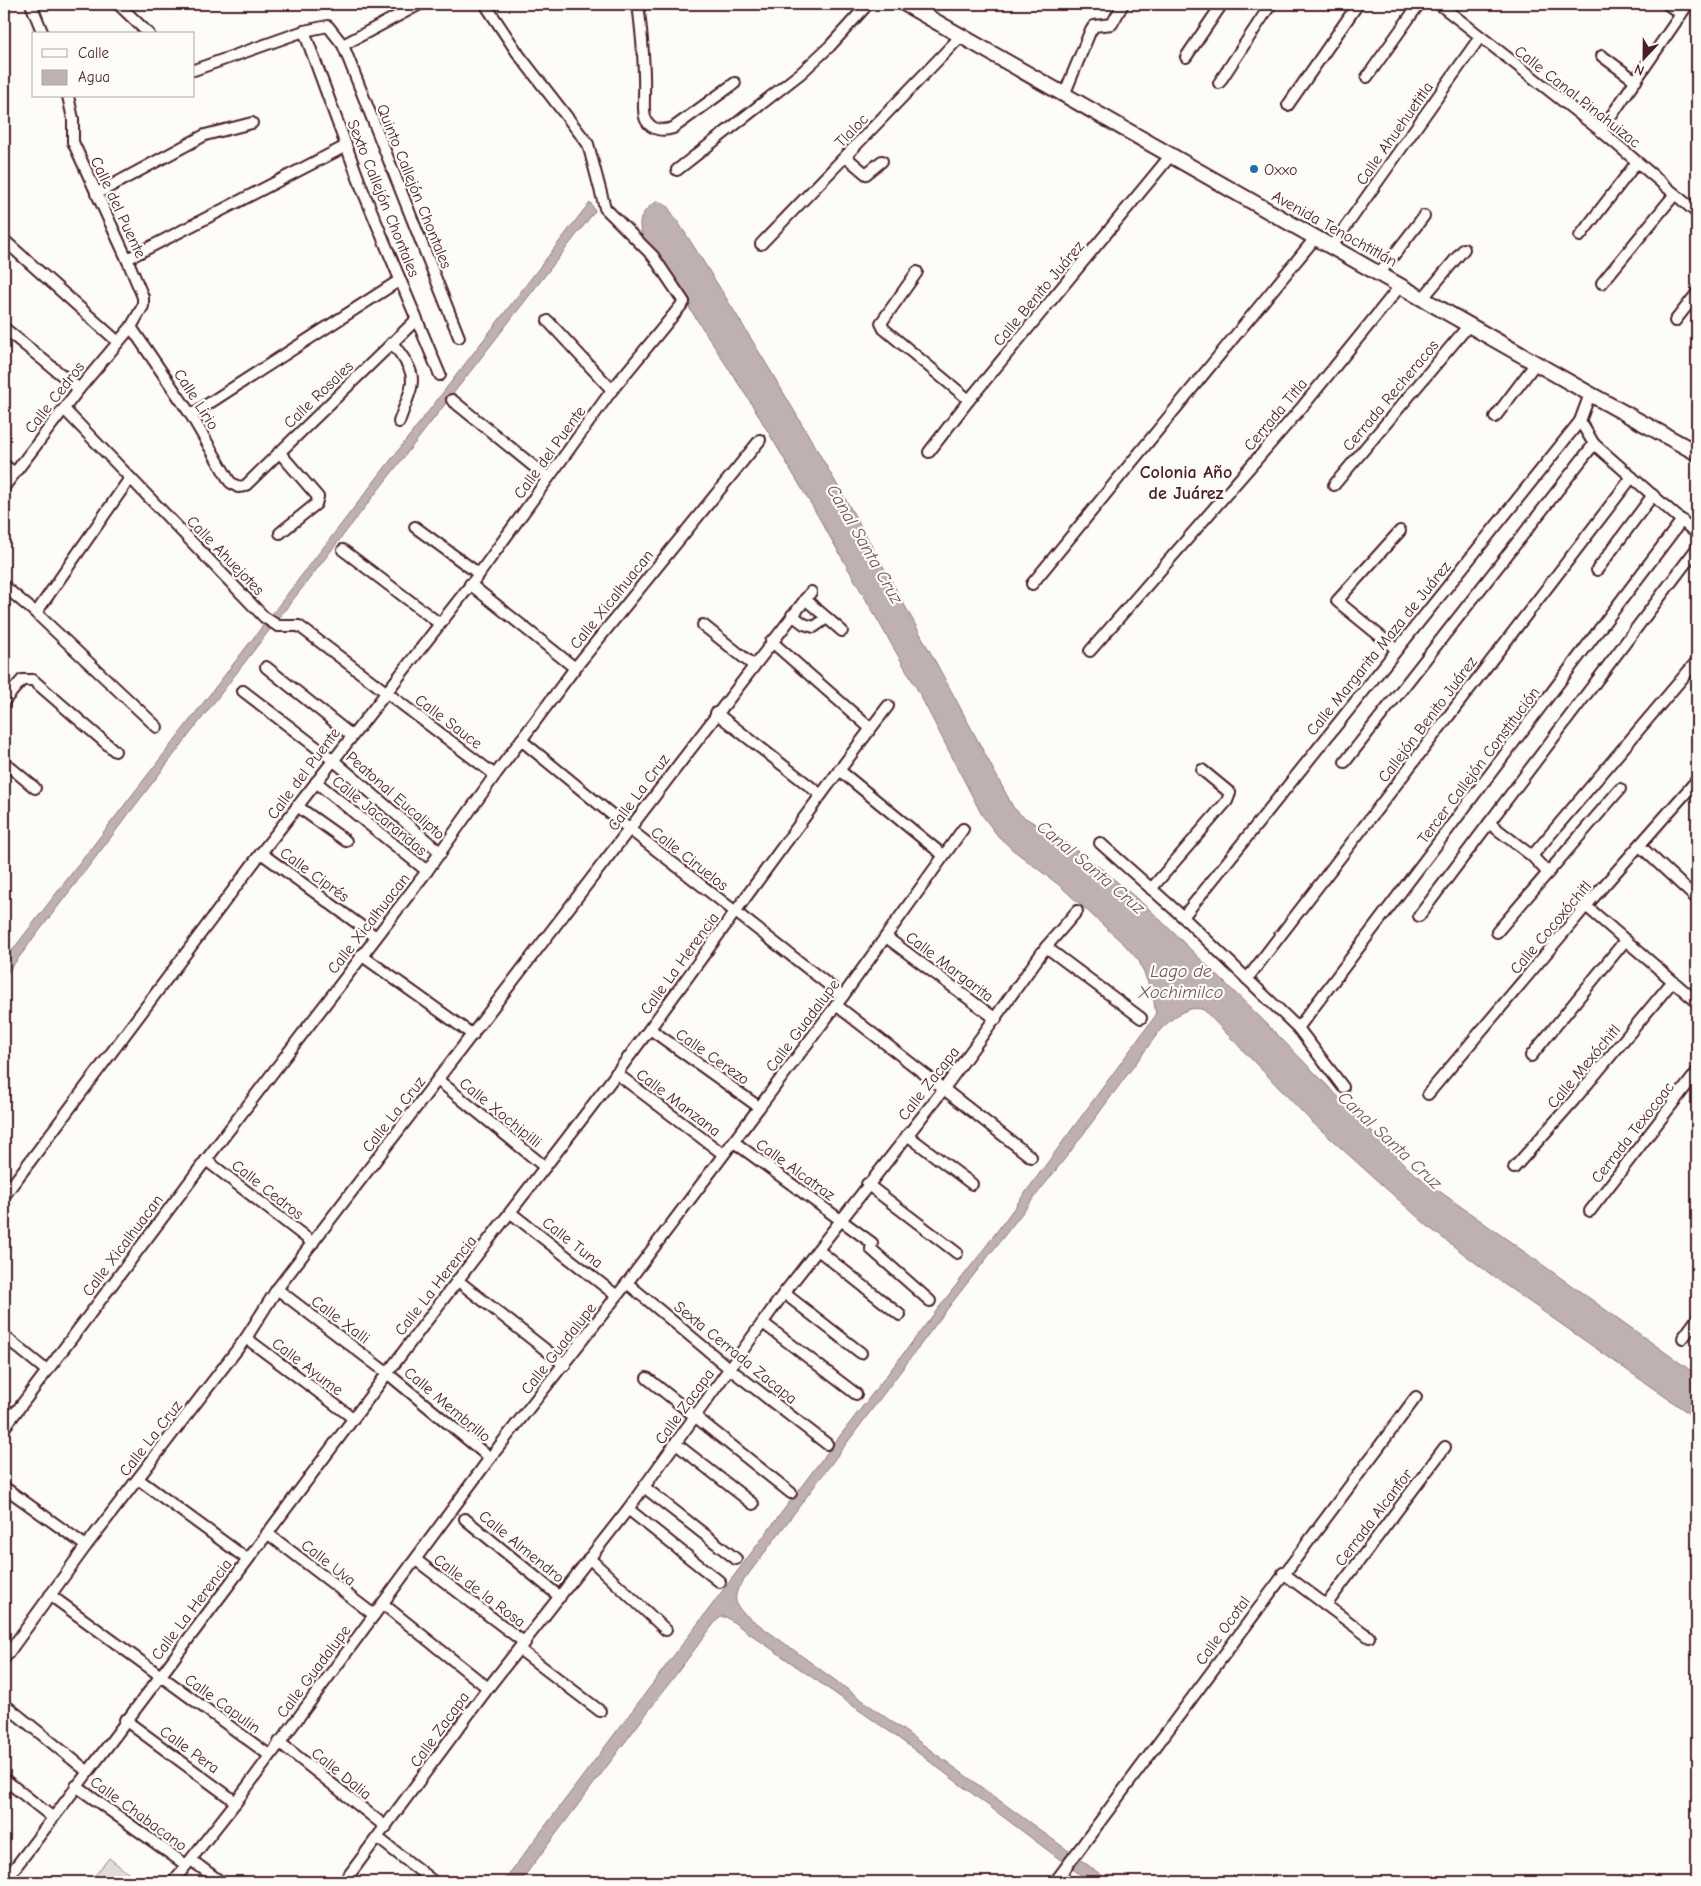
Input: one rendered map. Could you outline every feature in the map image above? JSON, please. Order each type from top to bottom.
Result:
[{"type":"main road","name":"Avenida Tenochtitlán","points":[[905,4],[1697,453]]},
{"type":"street","points":[[31,4],[42,32]]},
{"type":"street","points":[[118,4],[147,32]]},
{"type":"street","points":[[343,46],[420,4]]},
{"type":"street","name":"Calle del Puente","points":[[4,1196],[351,735],[479,574],[612,390],[684,302],[652,256],[605,208],[588,144],[519,54],[485,4]]},
{"type":"street","points":[[638,4],[645,61],[644,111],[646,121],[656,129],[664,131],[673,128],[735,83]]},
{"type":"street","points":[[677,170],[801,73],[830,46],[868,4]]},
{"type":"street","points":[[1064,95],[1090,32],[1094,26],[1112,24],[1123,4]]},
{"type":"street","points":[[1186,57],[1222,4]]},
{"type":"street","points":[[1219,83],[1271,4]]},
{"type":"street","points":[[1288,105],[1358,4]]},
{"type":"street","points":[[1367,77],[1419,4]]},
{"type":"street","name":"Calle Canal Pinahuizac","points":[[1439,4],[1601,131],[1697,213]]},
{"type":"street","points":[[1667,4],[1681,14]]},
{"type":"street","points":[[1601,131],[1688,4]]},
{"type":"street","name":"Quinto Callejón Chontales","points":[[304,31],[328,26],[343,46],[460,337]]},
{"type":"street","points":[[195,70],[304,31]]},
{"type":"street","name":"Sexto Callejón Chontales","points":[[304,31],[346,146],[440,375]]},
{"type":"street","name":"Tlaloc","points":[[761,244],[961,36]]},
{"type":"street","name":"Calle Ahuehuetitla","points":[[1332,246],[1480,37]]},
{"type":"street","points":[[1602,56],[1636,81]]},
{"type":"street","name":"Calle del Puente","points":[[68,98],[73,120],[72,142],[127,259],[142,296],[143,306],[131,327]]},
{"type":"street","points":[[96,194],[205,135],[252,124]]},
{"type":"street","points":[[127,259],[346,146]]},
{"type":"street","name":"Calle Benito Juárez","points":[[930,452],[968,400],[1171,156]]},
{"type":"street","points":[[846,157],[866,174],[882,161]]},
{"type":"street","points":[[1580,236],[1637,162]]},
{"type":"street","points":[[1602,283],[1675,194]]},
{"type":"street","points":[[1380,273],[1424,216]]},
{"type":"street","points":[[1032,584],[1316,237]]},
{"type":"street","points":[[4,240],[117,341]]},
{"type":"street","points":[[1422,298],[1464,248]]},
{"type":"street","points":[[917,272],[881,323],[884,329],[968,400]]},
{"type":"street","points":[[191,415],[400,280]]},
{"type":"street","name":"Cerrada Titla","points":[[1090,650],[1303,406],[1401,285]]},
{"type":"street","points":[[1675,321],[1697,293]]},
{"type":"street","name":"Calle Rosales","points":[[238,487],[245,486],[417,319]]},
{"type":"street","points":[[548,321],[612,390]]},
{"type":"street","name":"Cerrada Recheracos","points":[[1334,484],[1469,325]]},
{"type":"street","name":"Calle Cedros","points":[[4,488],[79,389],[117,341],[131,327]]},
{"type":"street","name":"Calle Lirio","points":[[131,327],[191,415],[230,482],[238,487]]},
{"type":"street","points":[[4,328],[79,389]]},
{"type":"street","points":[[392,343],[407,361],[413,376],[399,422]]},
{"type":"street","points":[[1495,417],[1536,363]]},
{"type":"street","name":"Calle Margarita Maza de Juárez","points":[[1183,917],[1580,421],[1590,394]]},
{"type":"street","points":[[452,400],[548,478]]},
{"type":"street","name":"Calle Ahuejotes","points":[[64,409],[264,617],[278,626],[299,626],[385,692]]},
{"type":"street","points":[[1580,421],[1594,444],[1697,534]]},
{"type":"street","name":"Calle Xicalhuacan","points":[[4,1428],[361,955],[441,853],[495,775],[575,668],[760,440]]},
{"type":"street","points":[[1345,762],[1594,444]]},
{"type":"street","points":[[280,452],[318,497],[316,504],[280,533]]},
{"type":"street","points":[[4,465],[15,473]]},
{"type":"street","name":"Callejón Benito Juárez","points":[[1247,979],[1632,477]]},
{"type":"street","points":[[36,613],[130,478]]},
{"type":"street","points":[[1597,570],[1653,495]]},
{"type":"street","name":"Tercer Callejón Constitución","points":[[1298,1028],[1682,520]]},
{"type":"street","points":[[415,527],[479,574]]},
{"type":"street","points":[[1396,649],[1337,601],[1400,531]]},
{"type":"street","points":[[1419,916],[1697,548]]},
{"type":"street","points":[[343,550],[440,624]]},
{"type":"street","points":[[470,584],[575,668]]},
{"type":"street","points":[[4,586],[36,613],[157,727]]},
{"type":"street","name":"Calle La Cruz","points":[[4,1659],[86,1546],[246,1338],[277,1289],[808,595],[827,618]]},
{"type":"street","points":[[792,615],[804,624],[814,626],[827,618],[842,631]]},
{"type":"street","points":[[703,625],[753,665]]},
{"type":"street","points":[[771,641],[870,728]]},
{"type":"street","points":[[1532,856],[1697,662]]},
{"type":"street","points":[[266,667],[351,735]]},
{"type":"street","points":[[4,701],[22,680],[33,680],[115,751]]},
{"type":"street","name":"Peatonal Eucalipto","points":[[243,691],[333,760],[441,853]]},
{"type":"street","name":"Calle Sauce","points":[[385,692],[495,775]]},
{"type":"street","name":"Calle La Herencia","points":[[4,1882],[457,1280],[511,1213],[650,1030],[735,911],[888,706]]},
{"type":"street","points":[[716,713],[821,795]]},
{"type":"street","name":"Calle Ciruelos","points":[[521,740],[628,828],[843,996]]},
{"type":"street","points":[[4,762],[35,788]]},
{"type":"street","points":[[839,770],[943,854]]},
{"type":"street","points":[[1151,889],[1227,801],[1230,793],[1202,770]]},
{"type":"street","name":"Calle Cocoxóchitl","points":[[1428,1094],[1586,906],[1697,780]]},
{"type":"street","name":"Calle Jacarandas","points":[[316,782],[427,871]]},
{"type":"street","points":[[1497,932],[1620,789]]},
{"type":"street","points":[[298,806],[346,841]]},
{"type":"street","points":[[1489,823],[1532,856],[1548,872]]},
{"type":"street","name":"Calle Guadalupe","points":[[173,1882],[236,1802],[490,1458],[565,1365],[722,1154],[734,1142],[843,996],[943,854],[963,829]]},
{"type":"street","points":[[1100,843],[1183,917],[1298,1028],[1343,1088]]},
{"type":"street","points":[[1640,846],[1697,899]]},
{"type":"street","name":"Calle Ciprés","points":[[261,853],[376,937]]},
{"type":"street","points":[[1586,906],[1624,942],[1697,1002]]},
{"type":"street","name":"Calle Zacapa","points":[[344,1882],[488,1688],[628,1510],[784,1293],[867,1184],[943,1090],[996,1019],[1046,947],[1077,911]]},
{"type":"street","name":"Calle Margarita","points":[[886,936],[996,1019]]},
{"type":"street","points":[[1531,1056],[1624,942]]},
{"type":"street","points":[[1046,947],[1141,1018]]},
{"type":"street","points":[[361,955],[473,1035]]},
{"type":"street","name":"Calle Mexóchitl","points":[[1514,1168],[1574,1100],[1672,982]]},
{"type":"street","points":[[836,1005],[1031,1157]]},
{"type":"street","name":"Calle Cerezo","points":[[650,1030],[760,1107]]},
{"type":"street","name":"Cerrada Texocoac","points":[[1590,1211],[1697,1072]]},
{"type":"street","name":"Calle Manzana","points":[[616,1073],[722,1154]]},
{"type":"street","name":"Calle Xochipilli","points":[[438,1080],[545,1167]]},
{"type":"street","points":[[907,1135],[972,1184]]},
{"type":"street","name":"Calle Alcatraz","points":[[734,1142],[872,1243],[871,1248],[930,1301]]},
{"type":"street","name":"Calle Cedros","points":[[206,1160],[313,1243]]},
{"type":"street","points":[[867,1184],[957,1253]]},
{"type":"street","name":"Calle Tuna","points":[[511,1213],[617,1296]]},
{"type":"street","points":[[818,1250],[900,1315]]},
{"type":"street","points":[[457,1280],[565,1365]]},
{"type":"street","name":"Sexta Cerrada Zacapa","points":[[627,1283],[730,1368],[827,1444]]},
{"type":"street","name":"Calle Xalli","points":[[277,1289],[387,1373]]},
{"type":"street","points":[[784,1293],[861,1353]]},
{"type":"street","points":[[1683,1338],[1697,1318]]},
{"type":"street","points":[[763,1323],[856,1394]]},
{"type":"street","points":[[4,1336],[47,1371]]},
{"type":"street","name":"Calle Ayume","points":[[246,1338],[353,1418]]},
{"type":"street","name":"Calle Membrillo","points":[[387,1373],[490,1458]]},
{"type":"street","points":[[647,1378],[791,1493]]},
{"type":"street","name":"Calle Ocotal","points":[[1055,1882],[1283,1573],[1416,1397]]},
{"type":"street","points":[[4,1408],[13,1416]]},
{"type":"street","points":[[675,1443],[753,1504]]},
{"type":"street","name":"Cerrada Alcanfor","points":[[1326,1604],[1445,1447]]},
{"type":"street","points":[[138,1479],[247,1559]]},
{"type":"street","points":[[4,1487],[86,1546]]},
{"type":"street","points":[[644,1488],[736,1559]]},
{"type":"street","points":[[628,1510],[720,1582]]},
{"type":"street","name":"Calle Almendro","points":[[464,1519],[560,1597]]},
{"type":"street","name":"Calle Uva","points":[[267,1533],[374,1615]]},
{"type":"street","points":[[589,1558],[666,1630]]},
{"type":"street","name":"Calle de la Rosa","points":[[416,1560],[600,1711]]},
{"type":"street","points":[[1283,1573],[1369,1637]]},
{"type":"street","name":"Calle Capulin","points":[[50,1595],[269,1755]]},
{"type":"street","points":[[383,1604],[488,1688]]},
{"type":"street","points":[[4,1704],[87,1771]]},
{"type":"street","name":"Calle Pera","points":[[125,1720],[236,1802]]},
{"type":"street","name":"Calle Dalia","points":[[279,1742],[386,1827]]},
{"type":"street","points":[[4,1779],[52,1817]]},
{"type":"street","name":"Calle Chabacano","points":[[76,1786],[189,1863],[221,1882]]},
{"type":"street","points":[[378,1838],[434,1882]]},
{"type":"shaded area","points":[[109,1858],[139,1882],[90,1882]]},
{"type":"water","name":"Lago de Xochimilco","points":[[658,201],[667,206],[678,222],[810,438],[934,658],[1013,807],[1022,816],[1059,838],[1103,870],[1149,909],[1260,1017],[1411,1171],[1697,1375],[1697,1419],[1501,1282],[1431,1229],[1311,1121],[1204,1010],[1186,1010],[1170,1021],[1161,1029],[1070,1152],[954,1300],[738,1588],[736,1595],[738,1607],[743,1613],[1111,1882],[1090,1882],[893,1734],[726,1617],[721,1617],[716,1621],[520,1882],[503,1882],[819,1463],[981,1253],[1156,1015],[1153,995],[1139,961],[1125,945],[1059,885],[1013,850],[998,836],[982,815],[916,687],[814,509],[751,403],[642,235],[640,224],[642,215]]},
{"type":"water","points":[[590,202],[595,211],[261,641],[4,977],[4,961]]},
{"type":"place","name":"Oxxo","points":[[1254,169]]},
{"type":"district","name":"Colonia Año de Juárez","points":[[1186,482]]},
{"type":"water label","name":"Canal Santa Cruz","points":[[865,544]]},
{"type":"water label","name":"Canal Santa Cruz","points":[[1091,867]]},
{"type":"water label","name":"Canal Santa Cruz","points":[[1390,1140]]}]
